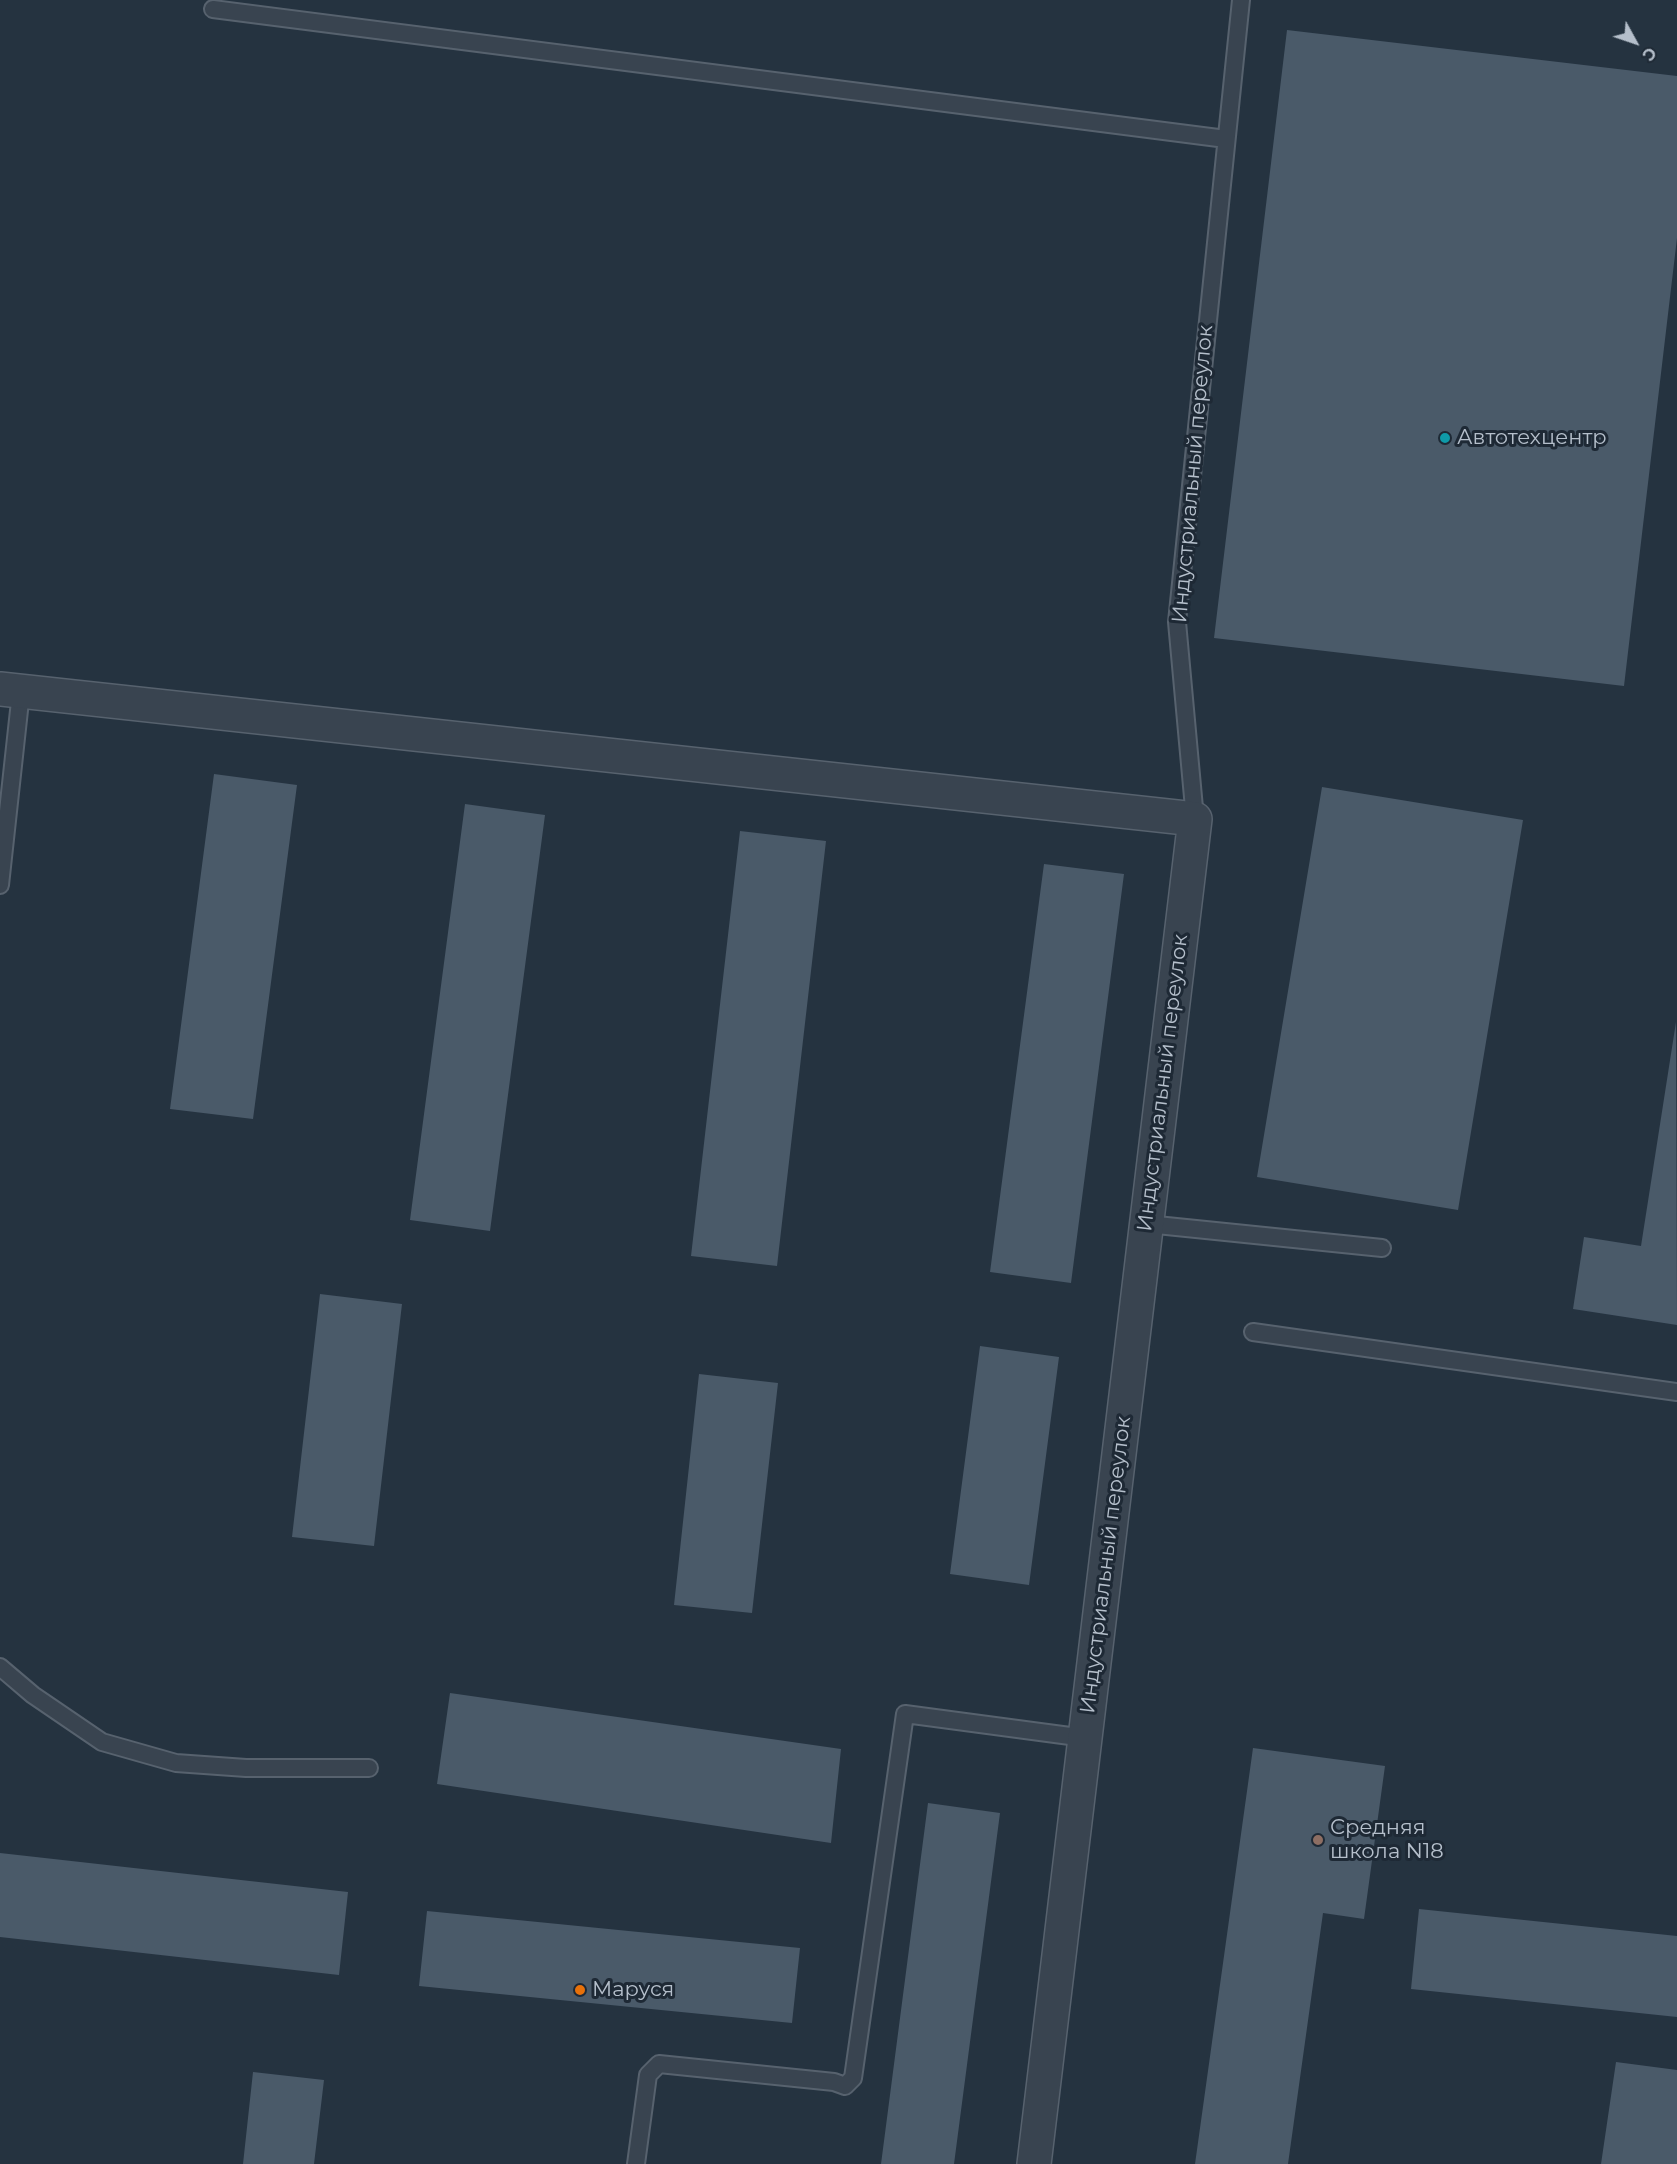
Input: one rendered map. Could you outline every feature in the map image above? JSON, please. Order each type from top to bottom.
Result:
[{"type":"street","points":[[10,691],[1195,819]]},
{"type":"street","name":"Индустриальный переулок","points":[[1034,2164],[1195,819]]},
{"type":"lane","name":"Индустриальный переулок","points":[[1195,819],[1177,622],[1240,0]]},
{"type":"lane","points":[[213,9],[1226,138]]},
{"type":"lane","points":[[0,885],[10,691]]},
{"type":"lane","points":[[1147,1224],[1382,1248]]},
{"type":"lane","points":[[1253,1332],[1677,1392]]},
{"type":"lane","points":[[0,1667],[33,1695],[102,1742],[176,1763],[246,1768],[369,1768]]},
{"type":"lane","points":[[636,2164],[648,2075],[659,2064],[834,2082],[845,2086],[853,2078],[905,1714],[1085,1738]]},
{"type":"building","name":"Автотехцентр","points":[[1287,30],[1677,76],[1677,238],[1624,686],[1214,638]]},
{"type":"building","points":[[214,774],[297,785],[253,1119],[170,1109]]},
{"type":"building","points":[[1322,787],[1523,820],[1458,1210],[1257,1177]]},
{"type":"building","points":[[465,804],[545,815],[490,1231],[410,1220]]},
{"type":"building","points":[[740,831],[826,841],[777,1266],[691,1256]]},
{"type":"building","points":[[1044,864],[1124,874],[1071,1283],[990,1272]]},
{"type":"building","points":[[1676,1022],[1677,1325],[1573,1309],[1584,1237],[1641,1246]]},
{"type":"building","points":[[320,1294],[402,1304],[374,1546],[292,1537]]},
{"type":"building","points":[[980,1346],[1059,1357],[1029,1585],[950,1574]]},
{"type":"building","points":[[699,1374],[778,1383],[752,1613],[674,1605]]},
{"type":"building","points":[[450,1693],[841,1749],[831,1843],[437,1784]]},
{"type":"building","points":[[1253,1748],[1385,1766],[1364,1919],[1323,1913],[1288,2164],[1195,2164]]},
{"type":"building","points":[[928,1803],[1000,1813],[954,2164],[881,2164]]},
{"type":"building","points":[[0,1853],[348,1892],[339,1975],[0,1937]]},
{"type":"building","points":[[1419,1909],[1677,1936],[1677,2017],[1411,1989]]},
{"type":"building","points":[[427,1911],[800,1948],[792,2023],[419,1986]]},
{"type":"building","points":[[1616,2062],[1677,2070],[1677,2164],[1601,2164]]},
{"type":"building","points":[[253,2072],[324,2080],[314,2164],[243,2164]]},
{"type":"place","name":"Автотехцентр","points":[[1445,438]]},
{"type":"place","name":"Средняя школа N18","points":[[1318,1840]]},
{"type":"place","name":"Маруся","points":[[580,1990]]}]
